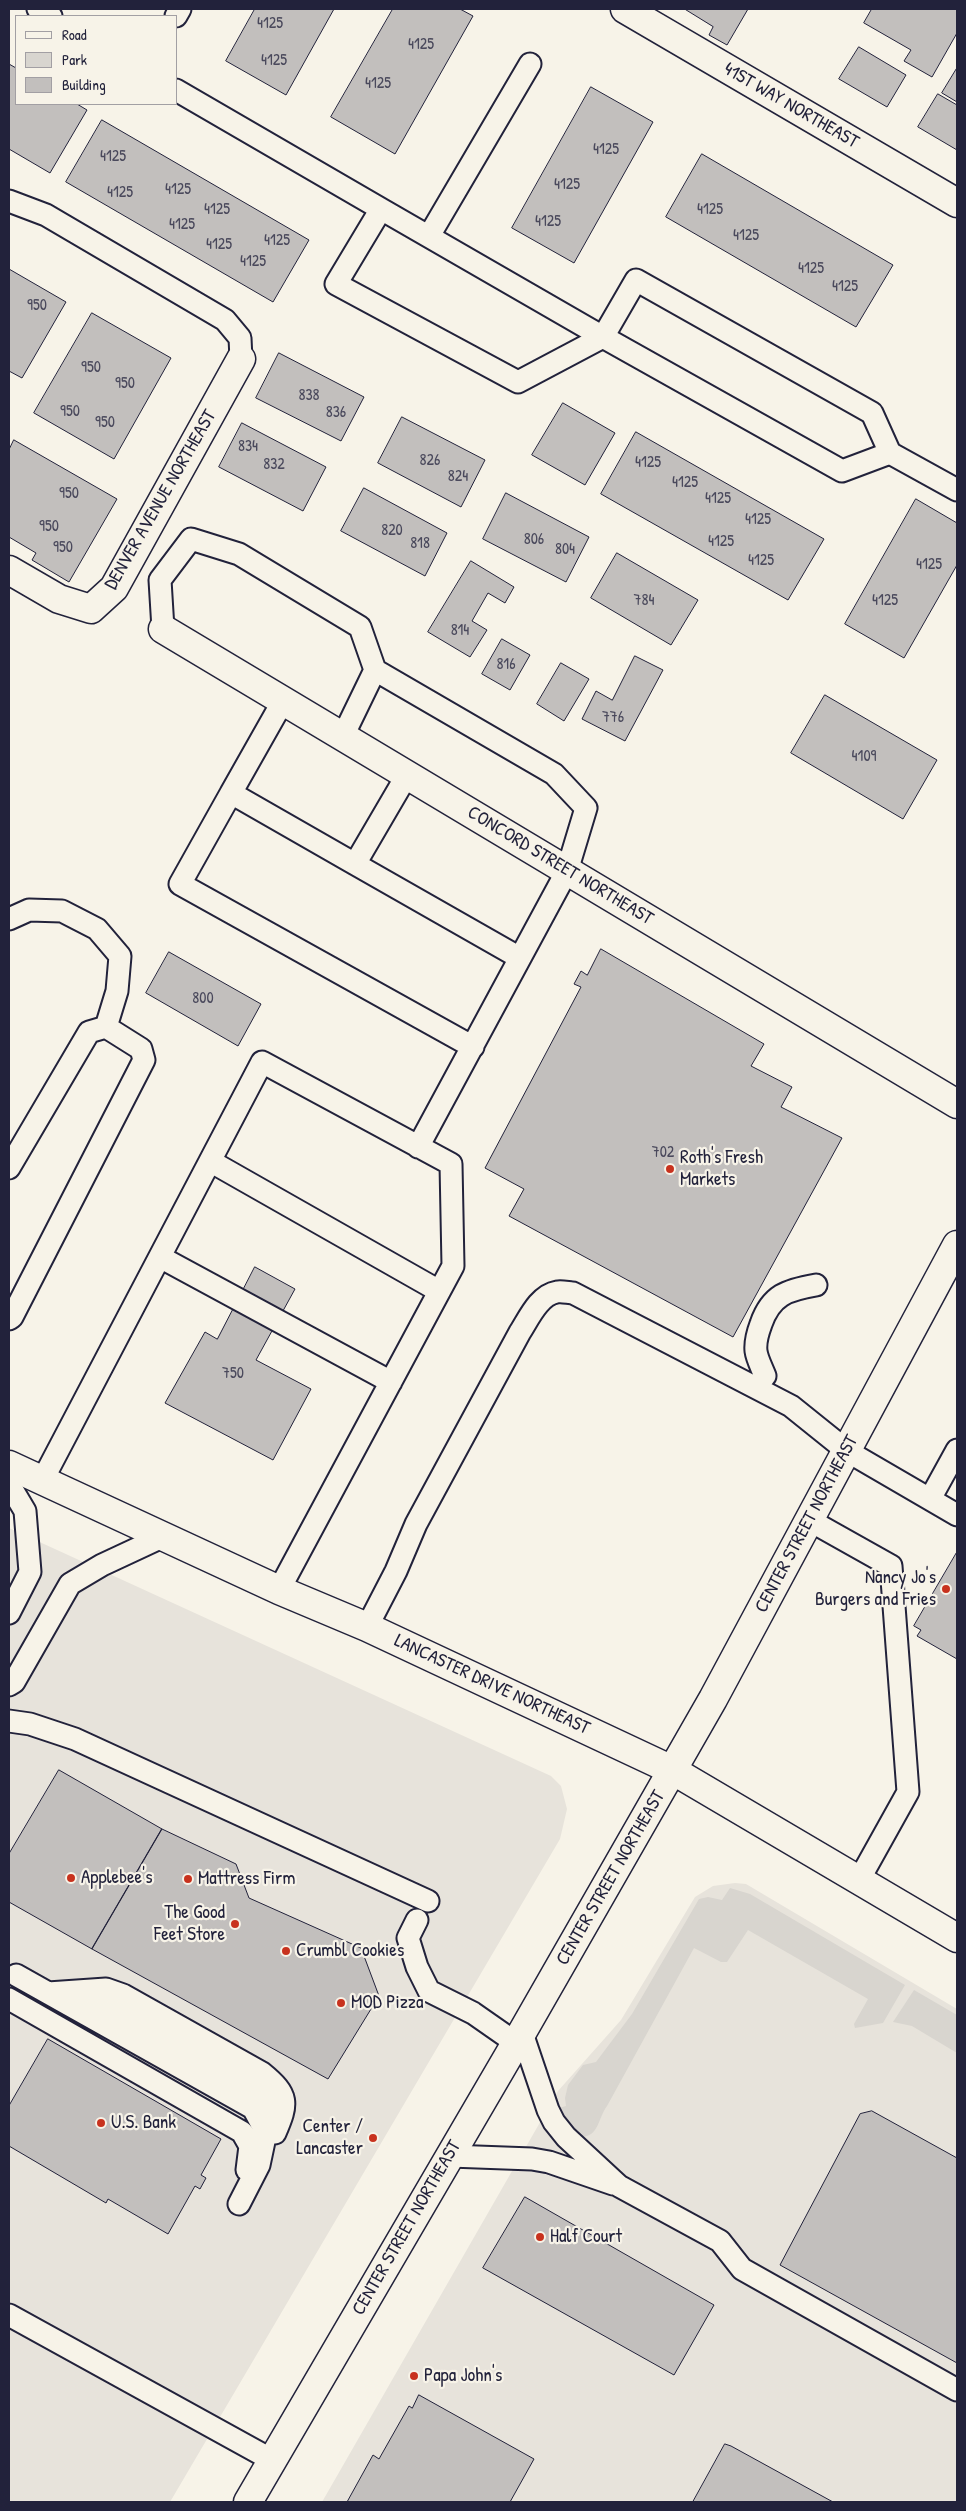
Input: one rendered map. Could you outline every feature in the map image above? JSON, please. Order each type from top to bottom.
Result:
[{"type":"main road","name":"41ST WAY NORTHEAST","points":[[624,9],[957,203]]},
{"type":"main road","name":"DENVER AVENUE NORTHEAST","points":[[9,570],[59,598],[91,609],[114,588],[241,359]]},
{"type":"main road","name":"CONCORD STREET NORTHEAST","points":[[163,629],[957,1104]]},
{"type":"main road","name":"CENTER STREET NORTHEAST","points":[[248,2502],[519,2038],[713,1699],[957,1245]]},
{"type":"main road","name":"LANCASTER DRIVE NORTHEAST","points":[[9,1465],[162,1537],[367,1627],[672,1770],[956,1935]]},
{"type":"lane","points":[[38,9],[49,15]]},
{"type":"lane","points":[[429,236],[530,64]]},
{"type":"lane","points":[[178,91],[603,337],[842,471],[890,453]]},
{"type":"lane","points":[[9,201],[46,215],[225,320],[240,338],[241,359]]},
{"type":"lane","points":[[381,209],[336,284],[518,382],[603,337],[636,280],[872,413],[890,453],[957,490]]},
{"type":"lane","points":[[163,629],[160,580],[191,539],[239,554],[360,627],[375,670],[554,774],[586,808],[567,871],[418,1147]]},
{"type":"lane","points":[[343,736],[375,670]]},
{"type":"lane","points":[[283,701],[180,884],[472,1047]]},
{"type":"lane","points":[[355,864],[407,775]]},
{"type":"lane","points":[[231,793],[520,958]]},
{"type":"lane","points":[[9,919],[29,910],[62,911],[97,929],[120,956],[117,991],[106,1027]]},
{"type":"lane","points":[[9,1168],[89,1032],[106,1027],[141,1048],[144,1060],[12,1317],[9,1319]]},
{"type":"lane","points":[[42,1481],[262,1062],[451,1164],[453,1266],[280,1590]]},
{"type":"lane","points":[[210,1161],[439,1291]]},
{"type":"lane","points":[[160,1257],[391,1382]]},
{"type":"lane","points":[[765,1376],[756,1351],[757,1334],[766,1310],[776,1297],[799,1288],[816,1285]]},
{"type":"lane","points":[[367,1627],[396,1570],[416,1524],[520,1332],[544,1299],[558,1291],[573,1293],[792,1406],[847,1451],[957,1515]]},
{"type":"lane","points":[[930,1499],[957,1450]]},
{"type":"lane","points":[[9,1484],[25,1512],[30,1572],[9,1614]]},
{"type":"lane","points":[[810,1520],[891,1566],[908,1792],[859,1880]]},
{"type":"lane","points":[[9,1685],[14,1682],[70,1584],[102,1565],[162,1537]]},
{"type":"lane","points":[[9,1721],[30,1724],[75,1739],[428,1901]]},
{"type":"lane","points":[[417,1920],[408,1938],[417,1967],[429,1991],[519,2038],[554,2122],[577,2148],[619,2186]]},
{"type":"lane","points":[[16,1975],[253,2108],[266,2132],[259,2164]]},
{"type":"lane","points":[[9,1999],[242,2132],[250,2146],[250,2157],[239,2204],[283,2114],[285,2101],[276,2085],[262,2073],[123,1995],[106,1989],[48,1993]]},
{"type":"lane","points":[[66,2003],[113,2009],[246,2082],[266,2098],[275,2115],[274,2133]]},
{"type":"lane","points":[[450,2156],[532,2159],[619,2186],[720,2241],[742,2269],[957,2390]]},
{"type":"lane","points":[[9,2315],[272,2460]]},
{"type":"shaded area","points":[[9,1528],[551,1776],[561,1786],[567,1809],[560,1839],[170,2502],[9,2502]]},
{"type":"shaded area","points":[[735,1883],[746,1884],[957,2009],[957,2502],[322,2502],[558,2091],[621,2020],[695,1897],[713,1886]]},
{"type":"green space","points":[[730,1888],[750,1894],[905,1985],[883,2023],[855,2028],[854,2024],[868,1999],[748,1930],[727,1962],[721,1962],[694,1948],[595,2130],[588,2136],[582,2137],[566,2124],[559,2108],[566,2106],[565,2098],[568,2085],[583,2065],[596,2062],[632,2014],[699,1899],[708,1897],[722,1900]]},
{"type":"green space","points":[[914,1990],[957,2015],[957,2053],[912,2026],[893,2022]]},
{"type":"building","points":[[255,9],[334,9],[286,95],[226,61]]},
{"type":"building","points":[[393,9],[460,9],[473,16],[395,154],[331,117]]},
{"type":"building","points":[[685,9],[748,9],[727,45],[709,35],[713,27]]},
{"type":"building","points":[[872,9],[957,9],[957,33],[932,77],[904,61],[911,50],[864,23]]},
{"type":"building","points":[[859,47],[906,75],[887,107],[839,79]]},
{"type":"building","points":[[9,64],[15,67],[15,105],[79,105],[87,110],[50,173],[9,149]]},
{"type":"building","points":[[957,68],[957,102],[942,93]]},
{"type":"building","points":[[591,87],[653,122],[574,263],[512,228]]},
{"type":"building","points":[[938,94],[957,105],[957,150],[918,127]]},
{"type":"building","points":[[102,120],[309,240],[273,302],[66,182]]},
{"type":"building","points":[[702,154],[893,265],[856,327],[666,217]]},
{"type":"building","points":[[9,269],[66,302],[22,378],[9,371]]},
{"type":"building","points":[[92,313],[171,358],[114,459],[34,413]]},
{"type":"building","points":[[279,353],[364,397],[341,441],[256,398]]},
{"type":"building","points":[[563,403],[615,433],[585,485],[532,455]]},
{"type":"building","points":[[402,417],[485,460],[461,507],[378,463]]},
{"type":"building","points":[[242,423],[326,467],[303,511],[219,467]]},
{"type":"building","points":[[636,432],[824,539],[788,600],[601,494]]},
{"type":"building","points":[[14,440],[117,499],[69,582],[32,560],[36,553],[9,537],[9,450]]},
{"type":"building","points":[[364,488],[447,533],[425,576],[341,531]]},
{"type":"building","points":[[506,493],[589,537],[566,582],[483,539]]},
{"type":"building","points":[[916,499],[957,523],[957,565],[904,658],[845,624]]},
{"type":"building","points":[[617,553],[698,600],[671,645],[591,598]]},
{"type":"building","points":[[471,561],[514,587],[505,603],[488,593],[472,621],[487,630],[470,657],[428,632]]},
{"type":"building","points":[[502,639],[530,655],[510,690],[482,674]]},
{"type":"building","points":[[635,656],[663,670],[625,741],[582,719],[596,691],[612,700]]},
{"type":"building","points":[[561,663],[589,679],[564,721],[537,704]]},
{"type":"building","points":[[825,695],[937,760],[903,819],[791,753]]},
{"type":"building","points":[[601,949],[764,1044],[751,1066],[792,1087],[781,1107],[842,1138],[733,1337],[509,1216],[524,1189],[485,1168],[581,987],[574,984],[581,971],[587,975]]},
{"type":"building","points":[[169,952],[261,1004],[238,1046],[146,993]]},
{"type":"building","points":[[255,1267],[295,1289],[256,1360],[311,1389],[273,1460],[165,1403],[205,1332],[217,1339]]},
{"type":"building","name":"Nancy Jo's Burgers and Fries","points":[[957,1552],[957,1659],[917,1636],[921,1630],[914,1626]]},
{"type":"building","name":"Applebee's","points":[[59,1770],[162,1829],[92,1949],[9,1902],[9,1854]]},
{"type":"building","points":[[162,1829],[236,1864],[249,1898],[361,1948],[379,1996],[328,2079],[92,1949]]},
{"type":"building","name":"U.S. Bank","points":[[48,2039],[221,2139],[201,2175],[206,2178],[200,2189],[195,2186],[168,2234],[108,2199],[106,2203],[9,2146],[9,2106]]},
{"type":"building","points":[[872,2111],[957,2158],[957,2363],[780,2265],[860,2114]]},
{"type":"building","points":[[525,2197],[714,2305],[674,2375],[483,2268]]},
{"type":"building","points":[[419,2395],[534,2459],[510,2502],[347,2502],[373,2455],[379,2459],[409,2406],[412,2408]]},
{"type":"building","points":[[725,2444],[731,2446],[833,2502],[693,2502]]},
{"type":"place","name":"Roth's Fresh Markets","points":[[670,1169]]},
{"type":"place","name":"Nancy Jo's Burgers and Fries","points":[[946,1589]]},
{"type":"place","name":"Applebee's","points":[[71,1878]]},
{"type":"place","name":"Mattress Firm","points":[[188,1879]]},
{"type":"place","name":"The Good Feet Store","points":[[235,1924]]},
{"type":"place","name":"Crumbl Cookies","points":[[286,1951]]},
{"type":"place","name":"MOD Pizza","points":[[341,2003]]},
{"type":"place","name":"U.S. Bank","points":[[101,2123]]},
{"type":"place","name":"Center / Lancaster","points":[[373,2138]]},
{"type":"place","name":"Half Court","points":[[540,2237]]},
{"type":"place","name":"Papa John's","points":[[414,2376]]}]
